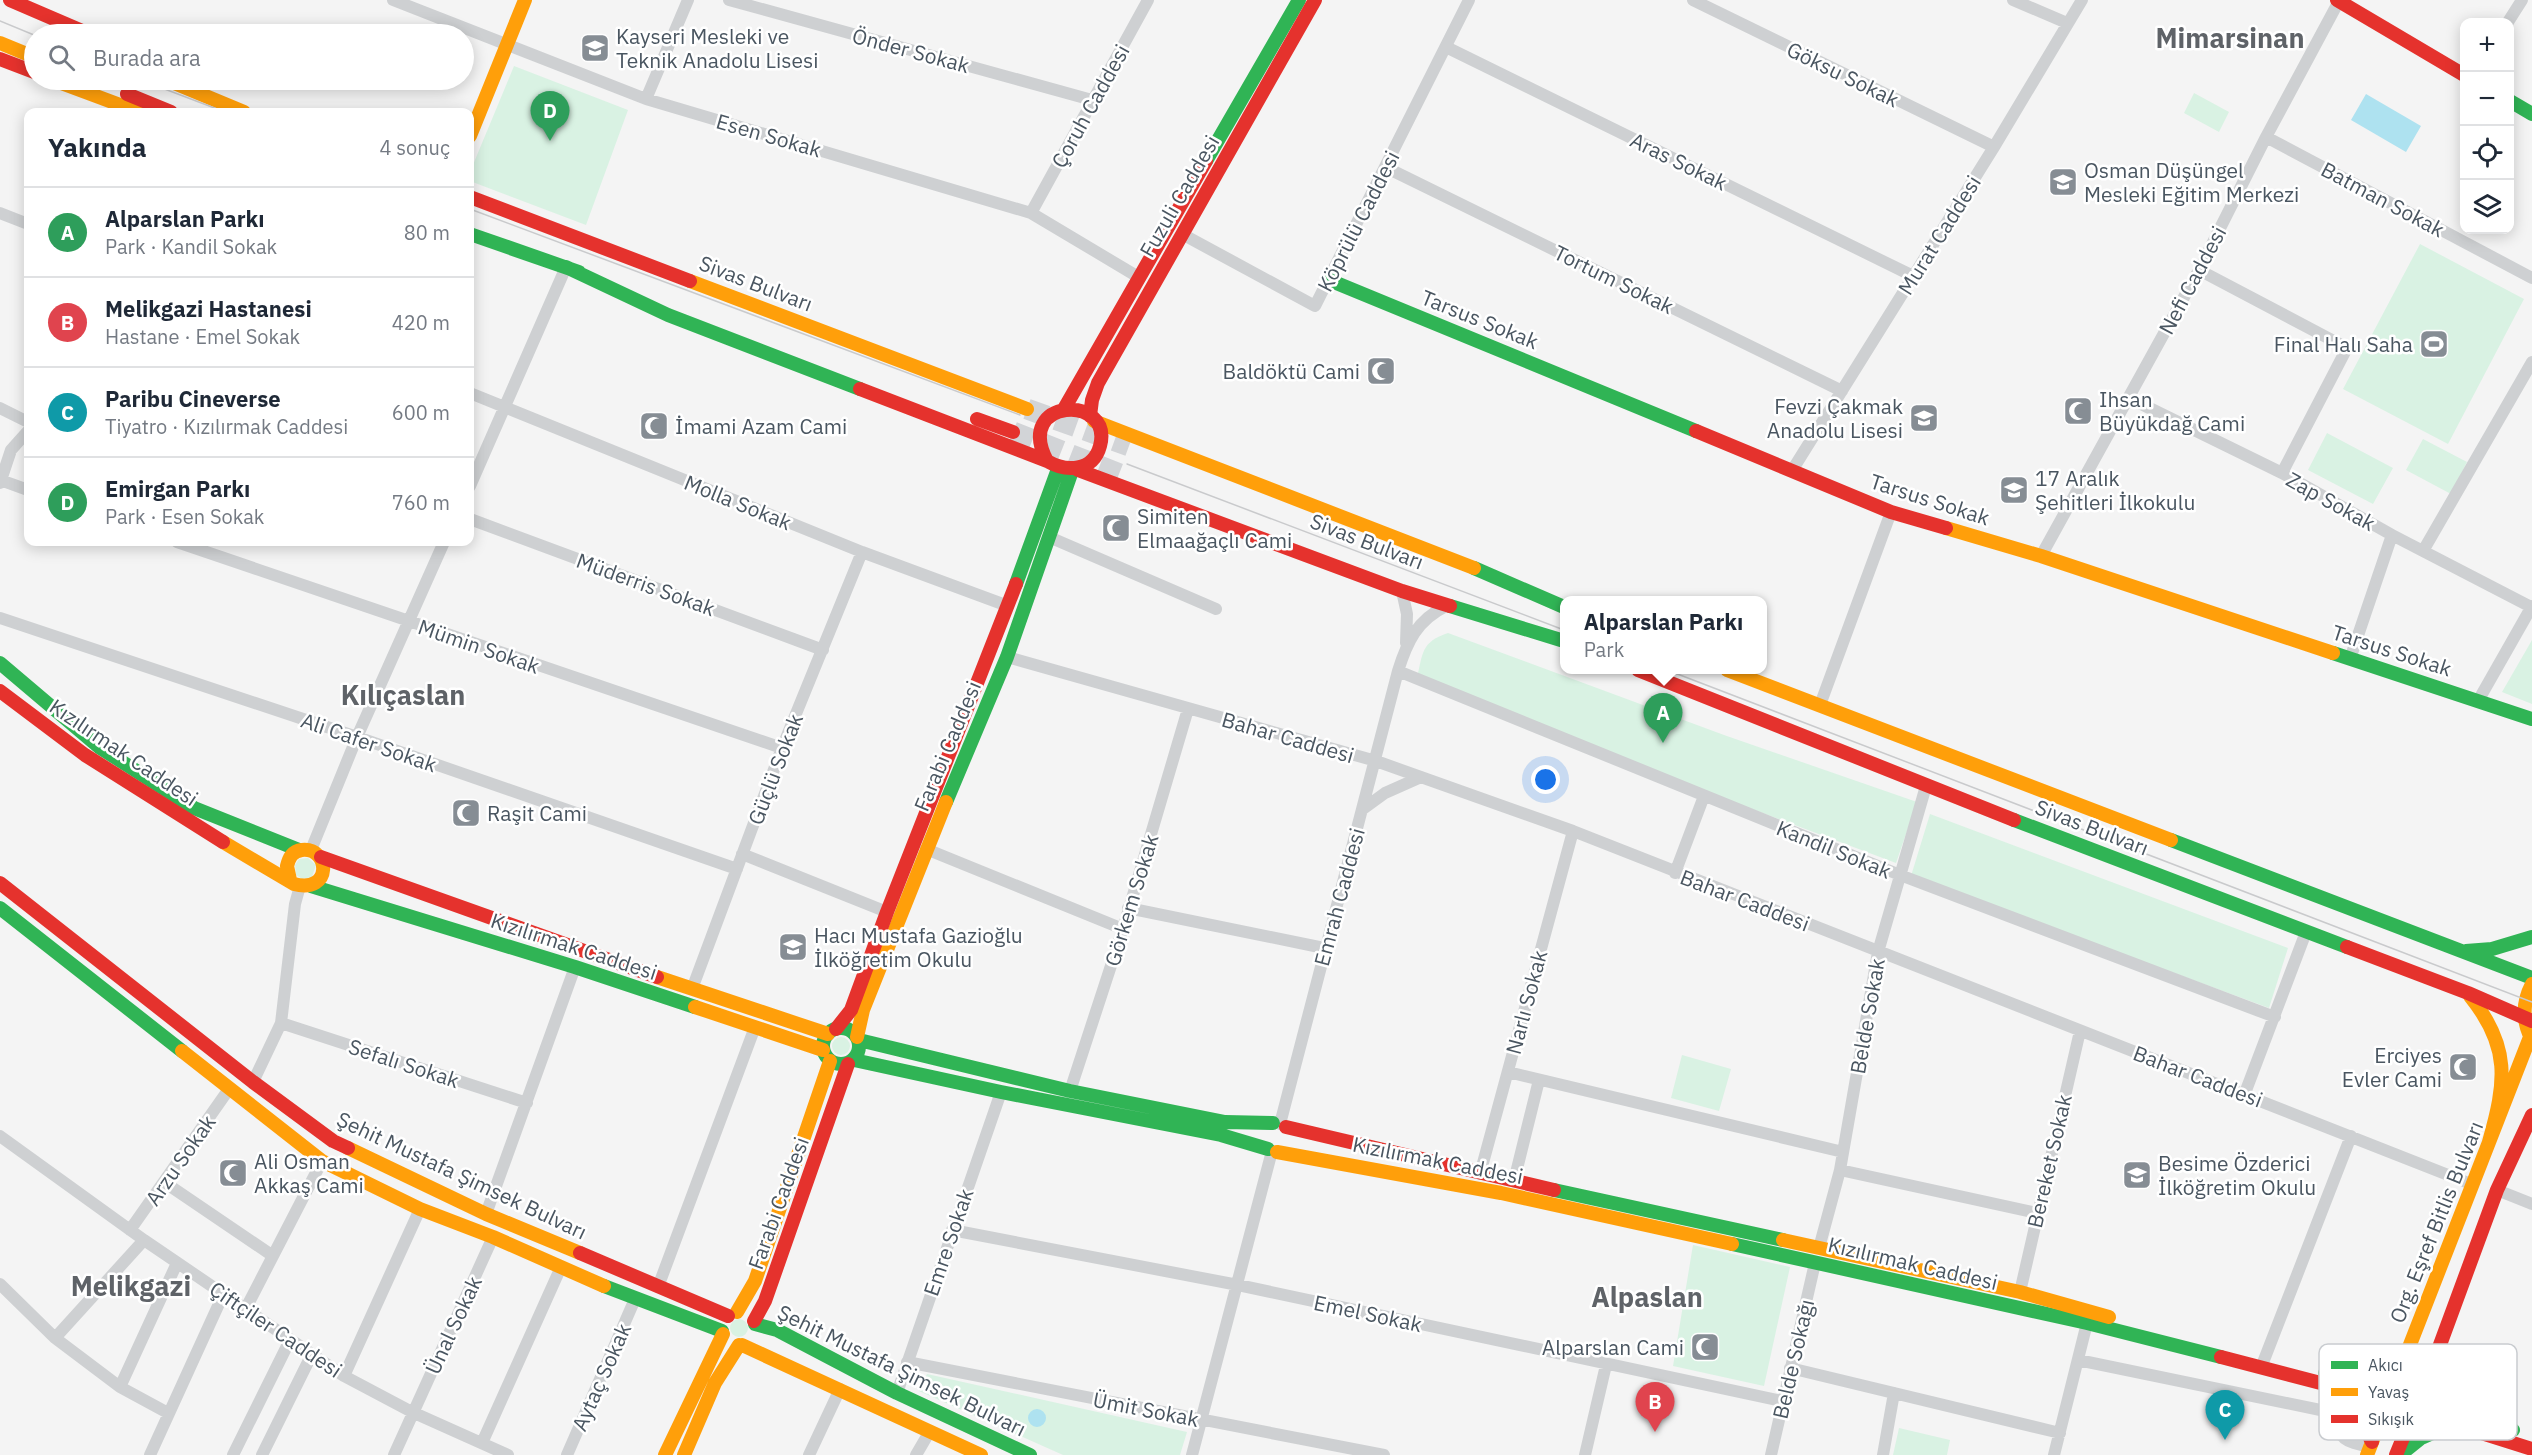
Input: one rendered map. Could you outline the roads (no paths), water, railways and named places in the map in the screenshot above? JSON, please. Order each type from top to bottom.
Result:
[{"type":"main road","points":[[10,0],[66,24]]},
{"type":"main road","points":[[474,126],[525,0]]},
{"type":"main road","name":"Fuzuli Caddesi","points":[[1046,407],[1140,278],[1299,0]]},
{"type":"main road","name":"Fuzuli Caddesi","points":[[1092,419],[1092,400],[1098,383],[1315,0]]},
{"type":"main road","points":[[2338,1],[2460,73]]},
{"type":"main road","points":[[0,8],[38,24]]},
{"type":"main road","points":[[0,43],[24,53]]},
{"type":"main road","points":[[0,59],[24,68]]},
{"type":"main road","points":[[80,90],[128,108]]},
{"type":"main road","points":[[115,90],[161,108]]},
{"type":"main road","points":[[194,90],[244,108]]},
{"type":"main road","points":[[210,90],[245,108]]},
{"type":"main road","points":[[2514,103],[2532,114]]},
{"type":"main road","points":[[474,198],[626,256],[737,287],[1046,407],[1078,410],[1092,419],[1459,562],[1560,606]]},
{"type":"main road","points":[[474,235],[566,267],[1013,432]]},
{"type":"main road","points":[[566,267],[668,315],[1064,468],[1402,591],[1560,639]]},
{"type":"main road","name":"Tarsus Sokak","points":[[1329,280],[1891,512],[2041,556],[2532,719]]},
{"type":"main road","points":[[1046,407],[1038,437],[1040,450],[1064,468]]},
{"type":"main road","points":[[1064,468],[1094,458],[1100,446],[1100,433],[1092,419]]},
{"type":"main road","name":"Sivas Bulvarı","points":[[1129,446],[1455,573],[1560,607]]},
{"type":"main road","name":"Farabi Caddesi","points":[[858,1039],[863,1010],[926,849],[1007,657],[1049,537],[1064,468]]},
{"type":"main road","name":"Farabi Caddesi","points":[[832,1031],[851,1010],[887,912],[1064,468]]},
{"type":"main road","points":[[1120,474],[1224,509]]},
{"type":"main road","name":"Sivas Bulvarı","points":[[1278,530],[1560,638]]},
{"type":"main road","name":"Kızılırmak Caddesi","points":[[0,663],[99,747],[194,808],[310,852],[692,988],[832,1031]]},
{"type":"main road","name":"Sivas Bulvarı","points":[[1650,674],[1926,786],[2468,993],[2528,1020]]},
{"type":"main road","name":"Sivas Bulvarı","points":[[1740,674],[2532,978]]},
{"type":"main road","name":"Kızılırmak Caddesi","points":[[0,691],[85,755],[185,819],[300,884],[575,967],[755,1027],[827,1056]]},
{"type":"main road","points":[[310,852],[324,868],[323,874],[321,879],[300,884],[286,868],[287,862],[294,853],[310,852]]},
{"type":"main road","name":"Şehit Mustafa Şimsek Bulvarı","points":[[0,883],[253,1082],[333,1141],[486,1214],[658,1287],[732,1314]]},
{"type":"main road","name":"Şehit Mustafa Şimsek Bulvarı","points":[[0,908],[321,1161],[420,1209],[493,1237],[635,1299],[723,1333]]},
{"type":"main road","points":[[2460,951],[2492,949],[2532,937]]},
{"type":"main road","points":[[2531,1038],[2525,999],[2532,984]]},
{"type":"main road","points":[[2468,993],[2491,1024],[2501,1056],[2500,1097],[2489,1142]]},
{"type":"main road","points":[[848,1029],[858,1039],[859,1051],[851,1062],[842,1065],[827,1056],[832,1031],[848,1029]]},
{"type":"main road","name":"Org. Eşref Bitlis Bulvarı","points":[[2410,1344],[2470,1184],[2503,1111],[2531,1038]]},
{"type":"main road","name":"Kızılırmak Caddesi","points":[[858,1039],[1071,1091],[1226,1122],[1279,1125],[1480,1174],[2020,1292],[2319,1375]]},
{"type":"main road","name":"Farabi Caddesi","points":[[732,1314],[755,1281],[827,1056]]},
{"type":"main road","name":"Farabi Caddesi","points":[[754,1323],[765,1302],[851,1062]]},
{"type":"main road","name":"Kızılırmak Caddesi","points":[[851,1062],[1221,1135],[1273,1151],[1501,1193],[2087,1323],[2319,1383]]},
{"type":"main road","points":[[2439,1344],[2497,1191],[2532,1115]]},
{"type":"main road","points":[[1279,1125],[1290,1133],[1290,1142],[1284,1150],[1273,1151],[1263,1142],[1262,1135],[1266,1127],[1279,1125]]},
{"type":"main road","points":[[665,1455],[723,1333],[723,1324],[732,1314],[747,1314],[754,1323],[753,1337],[741,1345],[716,1383],[684,1455]]},
{"type":"main road","name":"Şehit Mustafa Şimsek Bulvarı","points":[[754,1323],[777,1330],[897,1393],[1030,1455]]},
{"type":"main road","points":[[723,1333],[729,1342],[741,1345]]},
{"type":"main road","name":"Şehit Mustafa Şimsek Bulvarı","points":[[741,1345],[981,1455]]},
{"type":"main road","name":"Kızılırmak Caddesi","points":[[2517,1432],[2532,1436]]},
{"type":"main road","points":[[2398,1455],[2403,1440]]},
{"type":"main road","points":[[2398,1455],[2418,1440]]},
{"type":"main road","name":"Kızılırmak Caddesi","points":[[2505,1440],[2532,1449]]},
{"type":"street","name":"Esen Sokak","points":[[393,0],[453,24]]},
{"type":"street","points":[[646,99],[688,0]]},
{"type":"street","name":"Önder Sokak","points":[[729,0],[1092,100]]},
{"type":"street","name":"Çoruh Caddesi","points":[[1031,213],[1148,0]]},
{"type":"street","name":"Köprülü Caddesi","points":[[1182,234],[1315,306],[1469,0]]},
{"type":"street","name":"Göksu Sokak","points":[[1693,0],[1994,147]]},
{"type":"street","points":[[2013,0],[2067,23]]},
{"type":"street","name":"Murat Caddesi","points":[[1793,470],[1994,147],[2082,0]]},
{"type":"street","points":[[2511,18],[2522,0]]},
{"type":"street","name":"Nefi Caddesi","points":[[2041,556],[2199,270],[2338,1]]},
{"type":"street","name":"Esen Sokak","points":[[474,32],[646,99],[1031,213],[1140,278]]},
{"type":"street","name":"Aras Sokak","points":[[1446,47],[1913,276]]},
{"type":"street","name":"Batman Sokak","points":[[2266,137],[2532,278]]},
{"type":"street","name":"Tortum Sokak","points":[[1385,167],[1842,391]]},
{"type":"street","points":[[0,213],[24,222]]},
{"type":"street","points":[[474,477],[566,267]]},
{"type":"street","points":[[2199,270],[2347,348],[2282,473]]},
{"type":"street","points":[[2423,551],[2532,362]]},
{"type":"street","name":"Molla Sokak","points":[[474,395],[862,552],[1008,606]]},
{"type":"street","name":"Zap Sokak","points":[[2129,398],[2282,473],[2392,535],[2532,607]]},
{"type":"street","points":[[0,408],[24,420]]},
{"type":"street","points":[[24,435],[11,450],[0,481],[24,489]]},
{"type":"street","points":[[1820,705],[1891,512]]},
{"type":"street","name":"Müderris Sokak","points":[[474,520],[823,650]]},
{"type":"street","points":[[2350,659],[2392,535]]},
{"type":"street","points":[[1049,537],[1216,609]]},
{"type":"street","name":"Mümin Sokak","points":[[189,546],[782,748]]},
{"type":"street","points":[[310,852],[357,737],[442,546]]},
{"type":"street","name":"Güçlü Sokak","points":[[692,988],[782,748],[862,552]]},
{"type":"street","points":[[1402,591],[1407,614],[1406,648]]},
{"type":"street","points":[[1406,648],[1419,626],[1446,606]]},
{"type":"street","points":[[2478,700],[2532,607]]},
{"type":"street","name":"Ali Cafer Sokak","points":[[0,618],[357,737],[737,869]]},
{"type":"street","name":"Emrah Caddesi","points":[[1279,1125],[1324,948],[1406,648]]},
{"type":"street","name":"Bahar Caddesi","points":[[1007,657],[1376,761],[1573,831],[2080,1031],[2245,1093],[2470,1184]]},
{"type":"street","name":"Kandil Sokak","points":[[1398,671],[1900,875],[2275,1017]]},
{"type":"street","name":"Görkem Sokak","points":[[1071,1091],[1123,928],[1188,709]]},
{"type":"street","points":[[1362,810],[1385,792],[1421,777]]},
{"type":"street","name":"Belde Sokak","points":[[1820,1248],[1844,1152],[1878,952],[1926,786]]},
{"type":"street","points":[[1675,873],[1704,796]]},
{"type":"street","name":"Narlı Sokak","points":[[1480,1174],[1573,831]]},
{"type":"street","points":[[926,849],[1123,928]]},
{"type":"street","points":[[742,854],[887,912]]},
{"type":"street","points":[[253,1082],[281,1023],[295,904],[300,884]]},
{"type":"street","points":[[1128,908],[1324,948]]},
{"type":"street","points":[[2245,1093],[2306,932]]},
{"type":"street","points":[[486,1214],[575,967]]},
{"type":"street","name":"Sefalı Sokak","points":[[281,1023],[527,1103]]},
{"type":"street","points":[[658,1287],[755,1027]]},
{"type":"street","name":"Bereket Sokak","points":[[2020,1292],[2080,1031]]},
{"type":"street","points":[[1508,1072],[1844,1152]]},
{"type":"street","points":[[1514,1181],[1539,1080]]},
{"type":"street","name":"Arzu Sokak","points":[[130,1230],[229,1089]]},
{"type":"street","name":"Emre Sokak","points":[[897,1393],[1001,1092]]},
{"type":"street","name":"Çiftçiler Caddesi","points":[[0,1136],[144,1240],[344,1376],[412,1412],[508,1455]]},
{"type":"street","points":[[2264,1359],[2351,1136]]},
{"type":"street","points":[[1192,1455],[1273,1151]]},
{"type":"street","points":[[245,1310],[321,1161]]},
{"type":"street","points":[[1840,1170],[2037,1213]]},
{"type":"street","points":[[164,1182],[273,1256]]},
{"type":"street","points":[[2497,1191],[2532,1204]]},
{"type":"street","points":[[344,1376],[420,1209]]},
{"type":"street","name":"Emel Sokak","points":[[952,1230],[1238,1285],[1782,1401]]},
{"type":"street","name":"Ünal Sokak","points":[[394,1455],[493,1237]]},
{"type":"street","points":[[55,1338],[144,1240]]},
{"type":"street","points":[[120,1387],[177,1263]]},
{"type":"street","name":"Belde Sokağı","points":[[1771,1455],[1815,1263]]},
{"type":"street","points":[[482,1443],[561,1267]]},
{"type":"street","points":[[0,1284],[55,1338],[120,1387],[168,1413]]},
{"type":"street","points":[[150,1455],[223,1294]]},
{"type":"street","name":"Aytaç Sokak","points":[[567,1455],[635,1299]]},
{"type":"street","points":[[2055,1455],[2087,1323]]},
{"type":"street","points":[[233,1455],[290,1340]]},
{"type":"street","points":[[262,1455],[312,1354]]},
{"type":"street","points":[[2078,1360],[2319,1410]]},
{"type":"street","name":"Ümit Sokak","points":[[907,1362],[1384,1455]]},
{"type":"street","points":[[1585,1455],[1606,1365]]},
{"type":"street","points":[[1790,1368],[2060,1433]]},
{"type":"street","points":[[809,1455],[840,1389]]},
{"type":"street","points":[[1883,1455],[1894,1393]]},
{"type":"street","points":[[916,1455],[930,1431]]},
{"type":"street","points":[[2348,1440],[2370,1448]]},
{"type":"water","points":[[2366,94],[2421,126],[2406,152],[2351,120]]},
{"type":"water","points":[[1037,1409],[1043,1412],[1046,1418],[1043,1424],[1037,1427],[1031,1424],[1028,1418],[1031,1412]]},
{"type":"tunnel","points":[[1027,409],[1129,446]]},
{"type":"tunnel","points":[[1013,432],[1120,474]]},
{"type":"tram line","points":[[0,21],[24,31]]},
{"type":"tram line","points":[[167,90],[214,108]]},
{"type":"tram line","points":[[474,210],[1020,415]]},
{"type":"tram line","points":[[1127,464],[1560,628]]},
{"type":"tram line","points":[[1677,674],[2532,1002]]},
{"type":"place","name":"Kayseri Mesleki ve Teknik Anadolu Lisesi","points":[[595,48]]},
{"type":"place","name":"Emirgan Parkı","points":[[550,141]]},
{"type":"place","name":"Osman Düşüngel Mesleki Eğitim Merkezi","points":[[2063,182]]},
{"type":"place","name":"Final Halı Saha","points":[[2434,344]]},
{"type":"place","name":"Baldöktü Cami","points":[[1381,371]]},
{"type":"place","name":"Ihsan Büyükdağ Cami","points":[[2078,411]]},
{"type":"place","name":"Fevzi Çakmak Anadolu Lisesi","points":[[1924,418]]},
{"type":"place","name":"İmami Azam Cami","points":[[654,426]]},
{"type":"place","name":"17 Aralık Şehitleri İlkokulu","points":[[2014,490]]},
{"type":"place","name":"Simiten Elmaağaçlı Cami","points":[[1116,528]]},
{"type":"place","name":"Alparslan Parkı","points":[[1663,743]]},
{"type":"place","name":"Raşit Cami","points":[[466,813]]},
{"type":"place","name":"Hacı Mustafa Gazioğlu İlköğretim Okulu","points":[[793,947]]},
{"type":"place","name":"Erciyes Evler Cami","points":[[2463,1067]]},
{"type":"place","name":"Ali Osman Akkaş Cami","points":[[233,1173]]},
{"type":"place","name":"Besime Özderici İlköğretim Okulu","points":[[2137,1175]]},
{"type":"place","name":"Alparslan Cami","points":[[1705,1347]]},
{"type":"place","name":"Melikgazi Hastanesi","points":[[1655,1432]]},
{"type":"place","name":"Paribu Cineverse","points":[[2225,1440]]},
{"type":"district","name":"Mimarsinan","points":[[2230,37]]},
{"type":"district","name":"Kılıçaslan","points":[[403,694]]},
{"type":"district","name":"Melikgazi","points":[[131,1285]]},
{"type":"district","name":"Alpaslan","points":[[1647,1296]]}]
